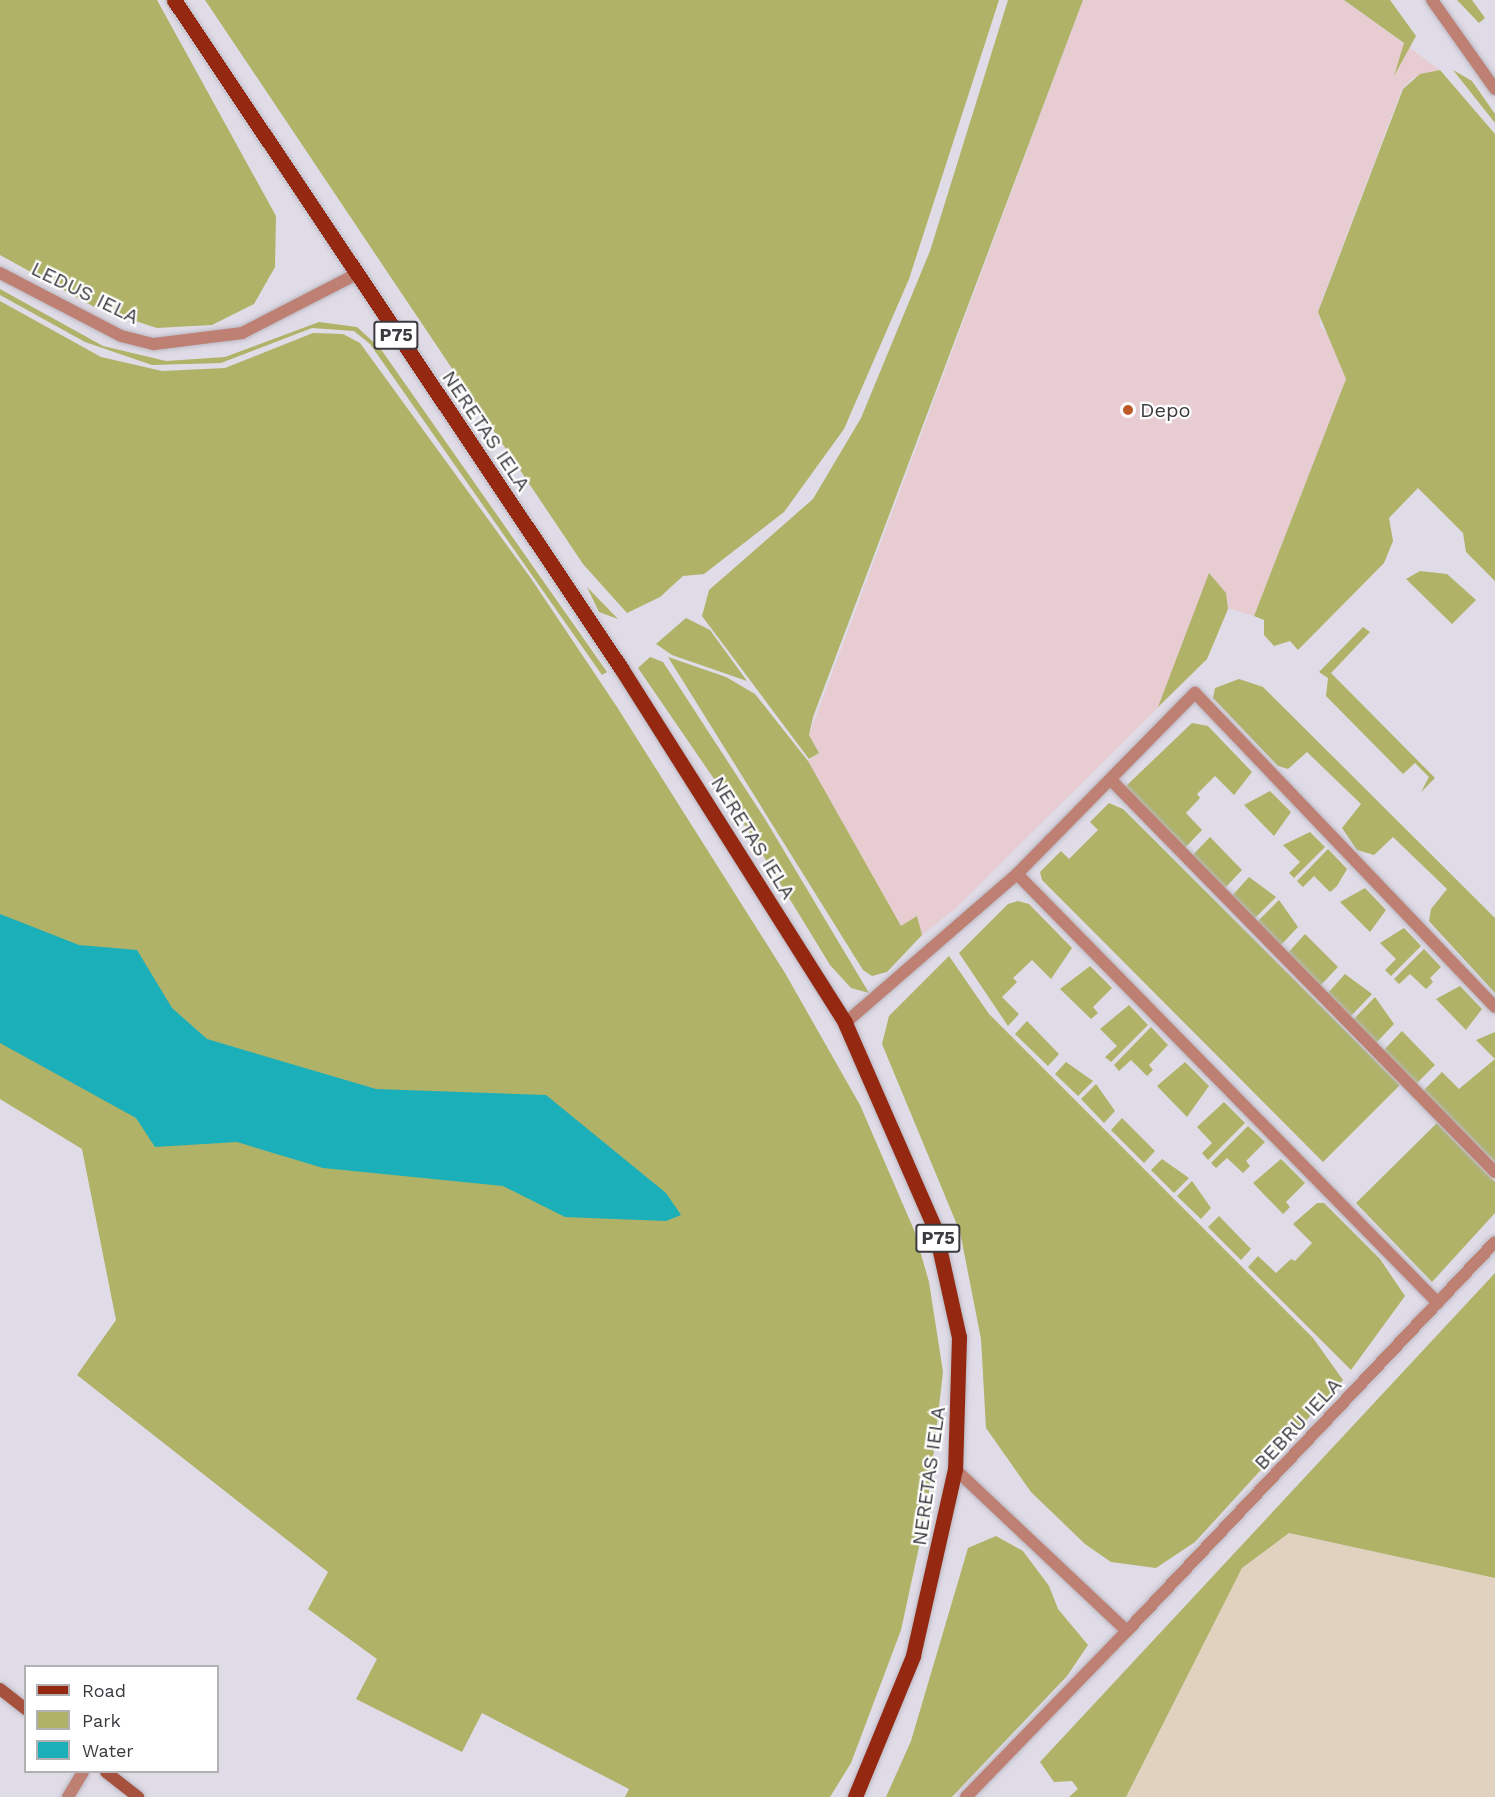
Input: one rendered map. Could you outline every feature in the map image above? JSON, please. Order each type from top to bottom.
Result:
[{"type":"main road","name":"NERETAS IELA","points":[[174,0],[355,275],[621,668],[844,1023],[918,1187],[945,1263],[959,1337],[955,1469],[913,1656],[855,1797]]},
{"type":"main road","points":[[0,1689],[24,1707]]},
{"type":"main road","points":[[107,1773],[138,1797]]},
{"type":"street","points":[[1432,0],[1495,89]]},
{"type":"street","name":"LEDUS IELA","points":[[0,273],[121,336],[154,344],[242,333],[355,275]]},
{"type":"street","points":[[844,1023],[1017,874],[1195,693],[1495,1007]]},
{"type":"street","points":[[1111,780],[1495,1172]]},
{"type":"street","points":[[1017,874],[1438,1303]]},
{"type":"street","name":"BEBRU IELA","points":[[966,1797],[1128,1631],[1495,1242]]},
{"type":"street","points":[[955,1469],[1128,1631]]},
{"type":"street","points":[[68,1797],[82,1773]]},
{"type":"shaded area","points":[[1083,0],[1344,0],[1440,70],[1413,78],[1402,89],[1322,300],[1320,326],[1335,342],[1346,379],[1254,616],[1228,608],[1207,659],[955,909],[922,935],[901,926],[805,763],[819,753],[809,735]]},
{"type":"shaded area","points":[[1289,1533],[1495,1578],[1495,1797],[1126,1797],[1242,1568]]},
{"type":"green space","points":[[0,0],[157,0],[276,216],[275,267],[254,304],[212,325],[157,328],[98,309],[0,255]]},
{"type":"green space","points":[[205,0],[999,0],[909,279],[844,429],[784,512],[704,574],[683,576],[660,597],[627,613],[583,564]]},
{"type":"green space","points":[[1008,0],[1083,0],[813,717],[809,735],[819,753],[809,759],[702,616],[709,590],[813,499],[861,418],[930,251]]},
{"type":"green space","points":[[1344,0],[1390,0],[1416,36],[1394,76],[1404,43]]},
{"type":"green space","points":[[1457,0],[1472,0],[1485,18],[1479,23]]},
{"type":"green space","points":[[1440,70],[1495,134],[1495,581],[1466,552],[1463,533],[1418,488],[1389,518],[1393,541],[1384,563],[1298,650],[1290,641],[1274,646],[1264,635],[1264,620],[1254,616],[1346,379],[1318,312],[1403,89],[1420,74]]},
{"type":"green space","points":[[1453,70],[1472,81],[1495,114],[1495,123]]},
{"type":"green space","points":[[0,289],[103,346],[166,361],[225,357],[319,322],[357,327],[380,348],[607,672],[602,675],[370,344],[354,331],[312,328],[221,363],[152,365],[85,342],[0,295]]},
{"type":"green space","points":[[0,301],[101,357],[162,371],[225,368],[313,333],[343,334],[360,343],[530,577],[617,707],[785,973],[860,1105],[914,1230],[929,1282],[943,1372],[927,1510],[901,1630],[851,1763],[830,1797],[625,1797],[629,1789],[482,1713],[462,1752],[356,1699],[377,1659],[308,1609],[328,1572],[77,1375],[116,1320],[82,1149],[0,1099]]},
{"type":"green space","points":[[1420,571],[1447,574],[1476,600],[1452,624],[1406,579]]},
{"type":"green space","points":[[1209,573],[1226,593],[1228,609],[1207,659],[1158,707]]},
{"type":"green space","points":[[587,587],[618,619],[599,612]]},
{"type":"green space","points":[[686,618],[710,630],[747,681],[672,655],[656,644]]},
{"type":"green space","points":[[1363,627],[1370,632],[1331,673],[1435,778],[1421,792],[1429,777],[1415,763],[1403,774],[1326,696],[1328,678],[1319,672]]},
{"type":"green space","points":[[650,657],[663,662],[765,819],[869,993],[851,988],[830,965],[736,811],[638,668]]},
{"type":"green space","points":[[668,657],[726,677],[755,694],[808,761],[901,926],[917,916],[922,935],[887,972],[872,976],[863,970]]},
{"type":"green space","points":[[1239,679],[1263,687],[1495,918],[1495,993],[1429,921],[1431,909],[1447,889],[1393,837],[1374,855],[1357,850],[1342,828],[1361,804],[1307,752],[1288,769],[1278,766],[1213,698],[1215,688]]},
{"type":"green space","points":[[1192,723],[1208,726],[1252,772],[1234,795],[1215,776],[1197,794],[1200,798],[1186,813],[1202,830],[1183,850],[1126,786]]},
{"type":"green space","points":[[1270,791],[1291,812],[1274,836],[1244,805]]},
{"type":"green space","points":[[1109,803],[1123,809],[1400,1085],[1323,1162],[1042,880],[1040,872],[1061,851],[1069,859],[1098,830],[1090,822]]},
{"type":"green space","points":[[1310,832],[1325,847],[1294,878],[1289,873],[1300,862],[1283,845]]},
{"type":"green space","points":[[1210,837],[1242,870],[1223,890],[1191,857]]},
{"type":"green space","points":[[1328,849],[1347,869],[1337,886],[1330,892],[1314,876],[1303,887],[1297,881]]},
{"type":"green space","points":[[1249,877],[1276,897],[1253,920],[1231,897]]},
{"type":"green space","points":[[1365,888],[1386,910],[1370,932],[1340,902]]},
{"type":"green space","points":[[1279,900],[1298,927],[1279,947],[1256,923]]},
{"type":"green space","points":[[1018,901],[1029,904],[1072,948],[1051,979],[1032,960],[1013,978],[1017,982],[1002,997],[1019,1014],[1008,1026],[959,953],[1008,904]]},
{"type":"green space","points":[[1404,928],[1421,946],[1391,976],[1385,970],[1396,959],[1380,943]]},
{"type":"green space","points":[[1305,934],[1338,967],[1319,987],[1287,954]]},
{"type":"green space","points":[[1424,949],[1441,967],[1430,978],[1433,982],[1426,989],[1410,974],[1399,984],[1394,979]]},
{"type":"green space","points":[[949,956],[989,1014],[1313,1338],[1343,1380],[1195,1542],[1156,1568],[1111,1562],[1085,1544],[1031,1492],[986,1428],[981,1339],[960,1232],[882,1044],[889,1016]]},
{"type":"green space","points":[[1090,966],[1112,988],[1093,1007],[1098,1013],[1091,1019],[1060,989]]},
{"type":"green space","points":[[1345,974],[1372,994],[1350,1017],[1327,994]]},
{"type":"green space","points":[[1460,986],[1482,1009],[1466,1030],[1436,999]]},
{"type":"green space","points":[[1375,997],[1394,1024],[1376,1043],[1353,1020]]},
{"type":"green space","points":[[1129,1005],[1148,1025],[1111,1062],[1105,1057],[1117,1046],[1100,1029]]},
{"type":"green space","points":[[1027,1021],[1059,1054],[1048,1066],[1015,1034]]},
{"type":"green space","points":[[1151,1027],[1168,1045],[1149,1065],[1153,1070],[1147,1076],[1131,1060],[1119,1071],[1114,1065]]},
{"type":"green space","points":[[1402,1031],[1435,1065],[1416,1084],[1383,1051]]},
{"type":"green space","points":[[1495,1032],[1495,1059],[1476,1040]]},
{"type":"green space","points":[[1495,1059],[1495,1162],[1423,1091],[1442,1072],[1459,1089]]},
{"type":"green space","points":[[1066,1062],[1093,1081],[1078,1096],[1055,1074]]},
{"type":"green space","points":[[1185,1062],[1209,1086],[1187,1117],[1157,1086]]},
{"type":"green space","points":[[1096,1084],[1115,1111],[1104,1123],[1081,1099]]},
{"type":"green space","points":[[1224,1102],[1245,1123],[1208,1160],[1202,1153],[1212,1143],[1197,1127]]},
{"type":"green space","points":[[1122,1118],[1155,1151],[1144,1163],[1111,1130]]},
{"type":"green space","points":[[1437,1123],[1495,1182],[1495,1213],[1432,1282],[1356,1203]]},
{"type":"green space","points":[[1248,1126],[1265,1142],[1246,1161],[1250,1166],[1243,1173],[1227,1158],[1216,1168],[1211,1163]]},
{"type":"green space","points":[[1162,1159],[1189,1178],[1174,1193],[1151,1170]]},
{"type":"green space","points":[[1281,1159],[1305,1183],[1286,1202],[1290,1207],[1283,1214],[1253,1183]]},
{"type":"green space","points":[[1192,1181],[1211,1208],[1201,1219],[1177,1196]]},
{"type":"green space","points":[[1317,1203],[1324,1203],[1380,1259],[1405,1296],[1351,1370],[1248,1267],[1258,1256],[1276,1273],[1291,1259],[1295,1261],[1312,1243],[1293,1224]]},
{"type":"green space","points":[[1219,1216],[1251,1249],[1241,1260],[1208,1227]]},
{"type":"green space","points":[[1495,1273],[1495,1578],[1289,1533],[1242,1568],[1126,1797],[1069,1797],[1078,1789],[1072,1781],[1054,1782],[1040,1762]]},
{"type":"green space","points":[[996,1536],[1023,1551],[1049,1586],[1058,1609],[1088,1645],[1067,1676],[952,1797],[886,1797],[911,1741],[968,1548]]},
{"type":"water","points":[[0,914],[79,945],[137,950],[172,1008],[207,1039],[376,1089],[546,1095],[666,1193],[681,1215],[666,1221],[565,1217],[503,1186],[323,1168],[237,1142],[155,1147],[136,1118],[0,1043]]},
{"type":"place","name":"Depo","points":[[1128,410]]}]
